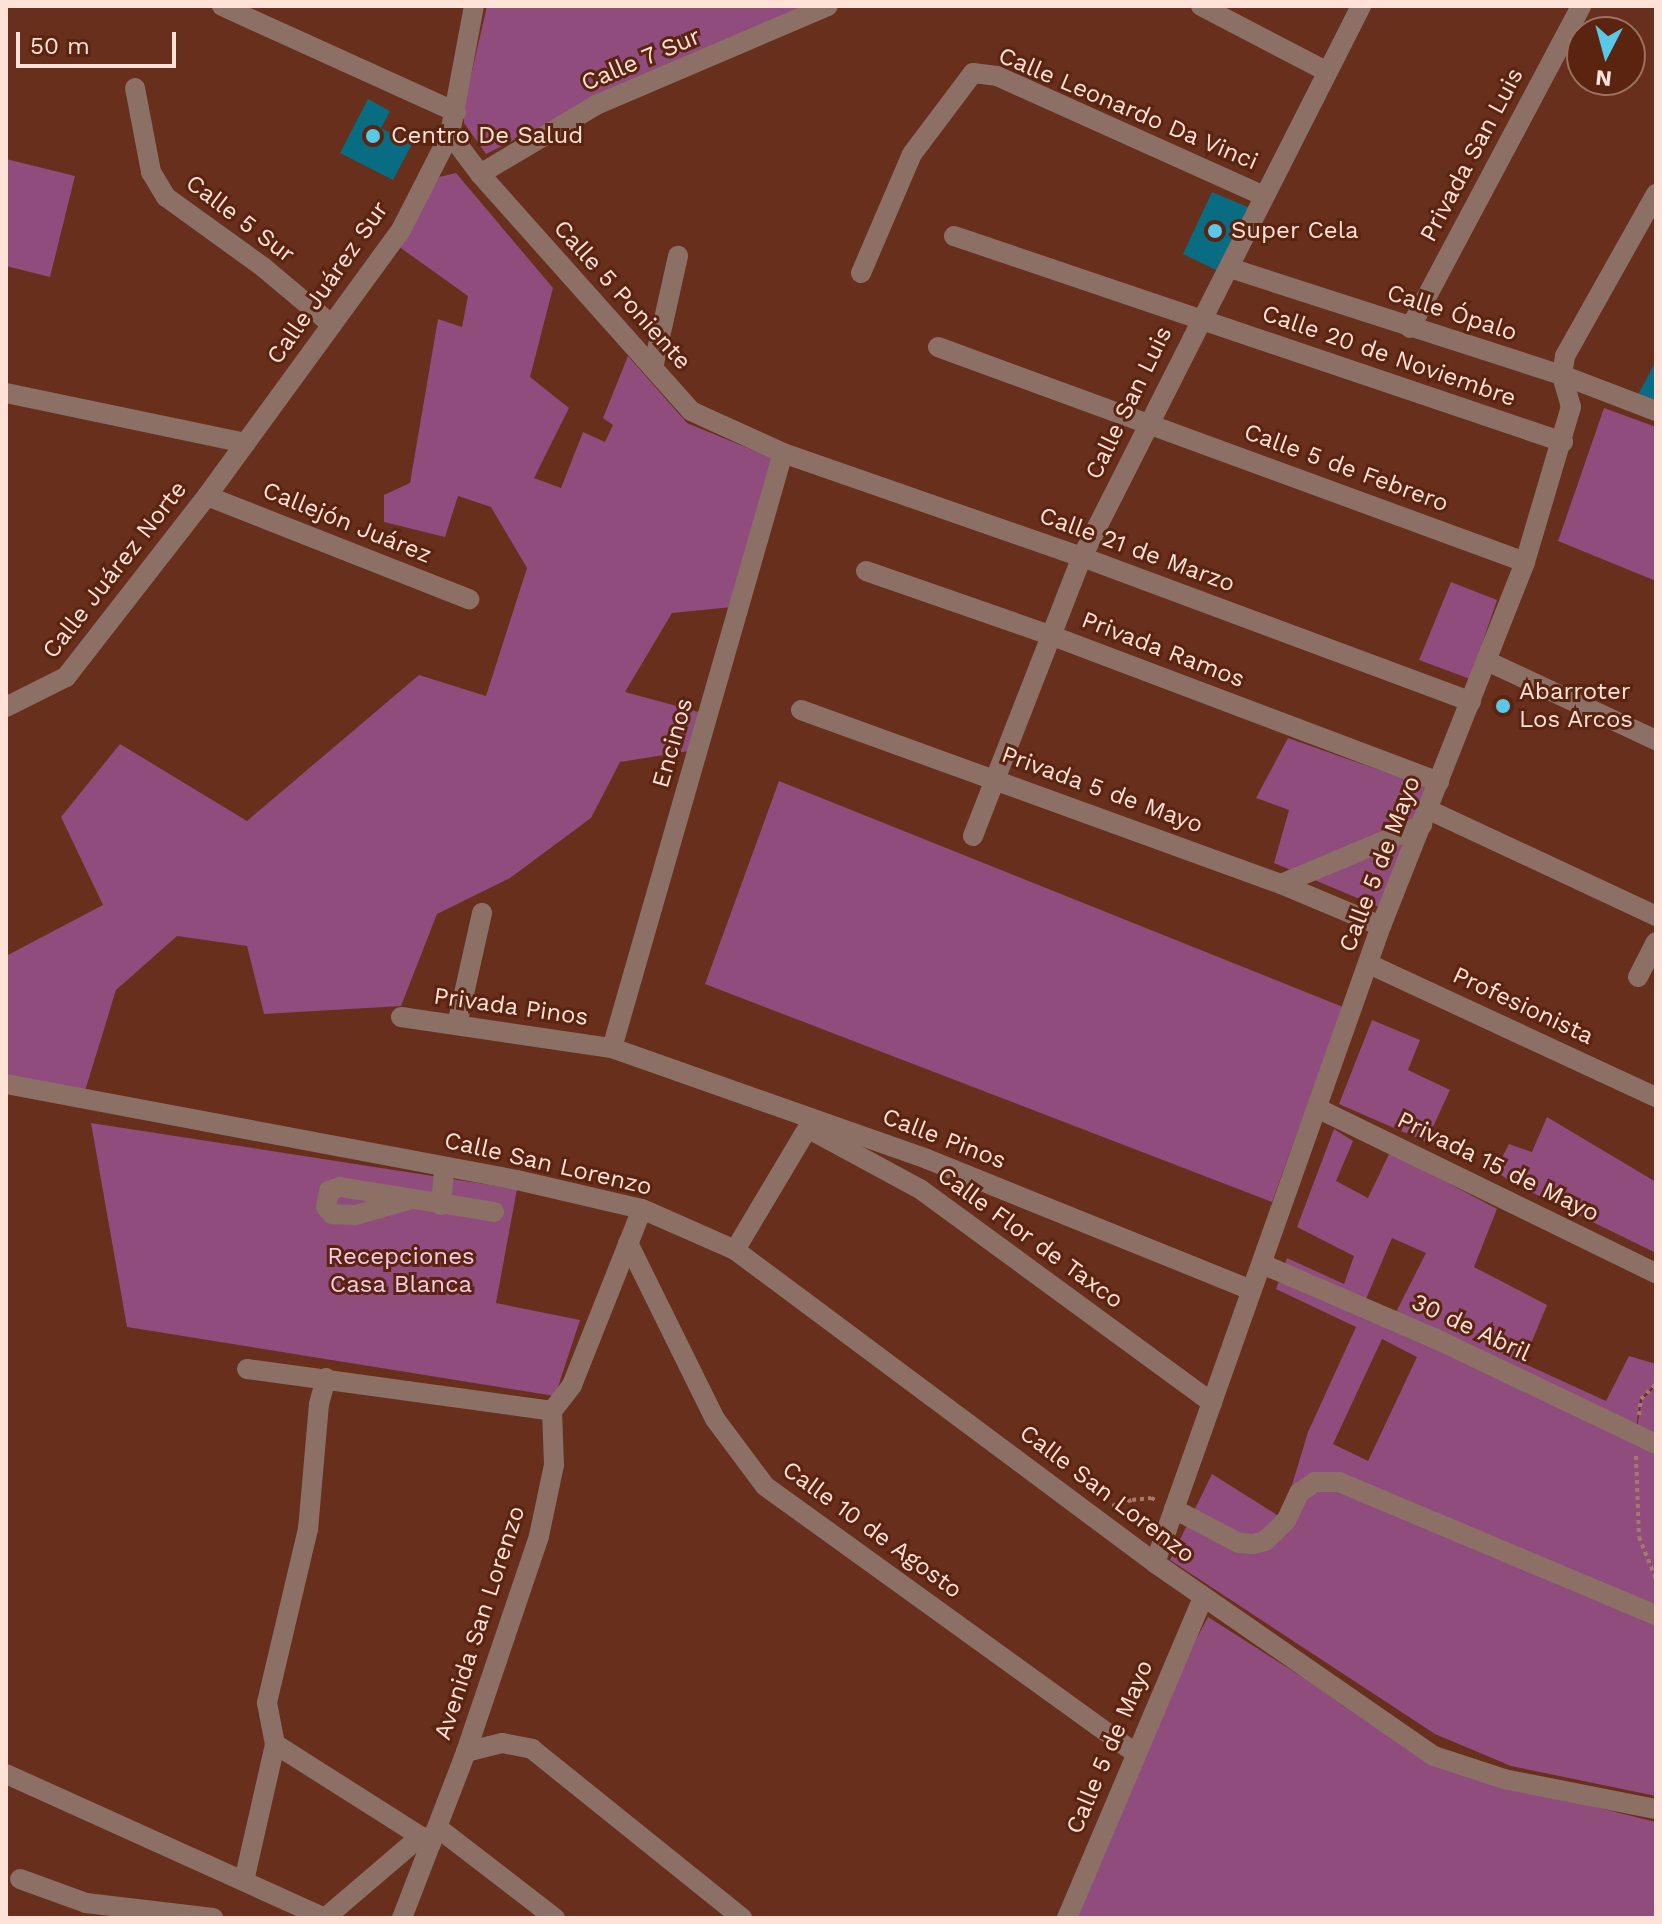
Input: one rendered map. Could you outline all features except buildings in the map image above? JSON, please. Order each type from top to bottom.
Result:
[{"type":"street","points":[[222,6],[456,112]]},
{"type":"street","name":"Calle Juárez Sur","points":[[246,443],[401,230],[450,134],[474,6]]},
{"type":"street","name":"Calle 7 Sur","points":[[480,174],[596,105],[828,6]]},
{"type":"street","points":[[1201,6],[1326,71]]},
{"type":"street","name":"Calle San Luis","points":[[973,836],[1082,557],[1200,320],[1230,268],[1262,195],[1361,6]]},
{"type":"street","name":"Privada San Luis","points":[[1410,328],[1581,6]]},
{"type":"street","name":"Calle Leonardo Da Vinci","points":[[861,273],[912,154],[973,73],[997,76],[1262,195]]},
{"type":"street","name":"Calle 5 Sur","points":[[135,88],[151,172],[166,197],[263,267],[332,325]]},
{"type":"street","name":"Calle 5 Poniente","points":[[450,134],[480,174],[691,411],[783,453]]},
{"type":"street","points":[[1562,375],[1565,356],[1656,194]]},
{"type":"street","name":"Calle 20 de Noviembre","points":[[954,236],[1563,442]]},
{"type":"street","points":[[653,368],[678,256]]},
{"type":"street","name":"Calle Ópalo","points":[[1230,268],[1562,375],[1656,411]]},
{"type":"street","name":"Calle 5 de Febrero","points":[[938,347],[1525,562]]},
{"type":"street","name":"Calle 5 de Mayo","points":[[1155,1563],[1381,926],[1525,562],[1571,407],[1562,375]]},
{"type":"street","points":[[6,393],[246,443]]},
{"type":"street","name":"Calle Juárez Norte","points":[[6,707],[66,677],[246,443]]},
{"type":"street","name":"Calle 21 de Marzo","points":[[783,453],[1082,557],[1471,702]]},
{"type":"street","name":"Encinos","points":[[612,1048],[783,453]]},
{"type":"street","name":"Callejón Juárez","points":[[207,496],[469,599]]},
{"type":"street","name":"Privada Ramos","points":[[866,571],[1050,635],[1439,782]]},
{"type":"street","points":[[1487,661],[1656,740]]},
{"type":"street","name":"Privada 5 de Mayo","points":[[801,710],[1281,884],[1381,926]]},
{"type":"street","points":[[1281,884],[1426,817],[1656,916]]},
{"type":"street","points":[[457,1025],[482,913]]},
{"type":"street","points":[[1638,977],[1656,942]]},
{"type":"street","name":"Profesionista","points":[[1369,964],[1656,1097]]},
{"type":"street","name":"Privada Pinos","points":[[401,1017],[612,1048]]},
{"type":"street","name":"Calle Pinos","points":[[612,1048],[811,1124],[927,1159],[1252,1290]]},
{"type":"street","name":"Calle San Lorenzo","points":[[6,1084],[444,1167],[642,1209],[735,1250],[1155,1563],[1434,1756],[1504,1779],[1656,1809]]},
{"type":"street","name":"Privada 15 de Mayo","points":[[1317,1108],[1656,1273]]},
{"type":"street","points":[[735,1250],[811,1124]]},
{"type":"street","name":"Calle Flor de Taxco","points":[[811,1124],[920,1189],[1212,1403]]},
{"type":"street","points":[[441,1205],[444,1167]]},
{"type":"street","points":[[409,1200],[494,1212]]},
{"type":"street","points":[[247,1369],[552,1411],[572,1385],[642,1209]]},
{"type":"street","name":"Calle 10 de Agosto","points":[[628,1243],[715,1419],[765,1486],[1135,1753]]},
{"type":"street","name":"30 de Abril","points":[[1262,1264],[1434,1338],[1656,1444]]},
{"type":"street","points":[[244,1881],[275,1744],[267,1703],[308,1529],[319,1404],[326,1378]]},
{"type":"street","name":"Avenida San Lorenzo","points":[[402,1918],[430,1835],[466,1752],[539,1536],[554,1465],[552,1411]]},
{"type":"street","points":[[1174,1509],[1239,1543],[1253,1544],[1265,1541],[1286,1521],[1299,1493],[1315,1482],[1339,1482],[1656,1615]]},
{"type":"street","name":"Calle 5 de Mayo","points":[[1067,1918],[1203,1597]]},
{"type":"street","points":[[466,1752],[502,1743],[532,1749],[742,1918]]},
{"type":"street","points":[[275,1744],[430,1835],[555,1918]]},
{"type":"street","points":[[6,1774],[325,1918]]},
{"type":"street","points":[[316,1918],[325,1918],[430,1835]]},
{"type":"street","points":[[20,1879],[86,1903],[213,1918]]},
{"type":"path","points":[[1656,1384],[1641,1399],[1636,1436],[1639,1537],[1656,1579]]},
{"type":"path","points":[[1092,1515],[1132,1500],[1151,1498],[1174,1509]]},
{"type":"green space","points":[[487,6],[805,6],[650,72],[486,154],[464,123],[463,110]]},
{"type":"green space","points":[[6,159],[75,176],[50,277],[6,266]]},
{"type":"green space","points":[[456,173],[553,288],[530,377],[569,408],[534,478],[561,488],[583,432],[605,442],[613,425],[603,418],[628,356],[687,423],[777,460],[732,607],[672,613],[625,692],[706,714],[695,750],[620,762],[591,818],[510,878],[437,914],[401,1006],[264,1014],[247,946],[177,936],[116,990],[85,1091],[6,1075],[6,956],[103,905],[61,817],[120,744],[247,821],[419,675],[486,696],[527,568],[491,507],[458,496],[445,537],[384,522],[384,495],[410,483],[438,319],[462,327],[468,296],[398,246],[439,177]]},
{"type":"green space","points":[[1604,408],[1656,427],[1656,581],[1558,541]]},
{"type":"green space","points":[[1451,582],[1497,600],[1470,679],[1419,660]]},
{"type":"green space","points":[[1288,738],[1427,787],[1381,908],[1274,863],[1289,810],[1256,798]]},
{"type":"green space","points":[[779,781],[1343,1007],[1272,1202],[705,984]]},
{"type":"green space","points":[[1372,1020],[1420,1040],[1408,1070],[1450,1090],[1426,1142],[1339,1104]]},
{"type":"green space","points":[[1547,1117],[1656,1182],[1656,1253],[1513,1183],[1495,1171],[1509,1144],[1532,1152]]},
{"type":"green space","name":"Recepciones Casa Blanca","points":[[91,1123],[517,1189],[496,1303],[580,1320],[555,1396],[127,1327]]},
{"type":"green space","points":[[1334,1129],[1353,1141],[1336,1181],[1368,1198],[1390,1152],[1497,1209],[1474,1267],[1547,1305],[1523,1363],[1606,1401],[1629,1356],[1656,1364],[1656,1383],[1640,1399],[1634,1444],[1642,1400],[1656,1386],[1656,1796],[1511,1766],[1435,1734],[1170,1560],[1212,1474],[1282,1518],[1308,1432],[1356,1327],[1276,1289],[1287,1258],[1344,1284],[1354,1256],[1297,1227]],"holes":[[[1392,1238],[1426,1253],[1394,1316],[1366,1299]],[[1382,1339],[1417,1357],[1368,1461],[1333,1444]]]},
{"type":"green space","points":[[1208,1617],[1356,1711],[1502,1784],[1656,1822],[1656,1918],[1077,1918],[1135,1755]]},
{"type":"place","name":"Centro De Salud","points":[[373,136]]},
{"type":"place","name":"Super Cela","points":[[1215,231]]},
{"type":"place","name":"Abarroter Los Arcos","points":[[1503,706]]}]
